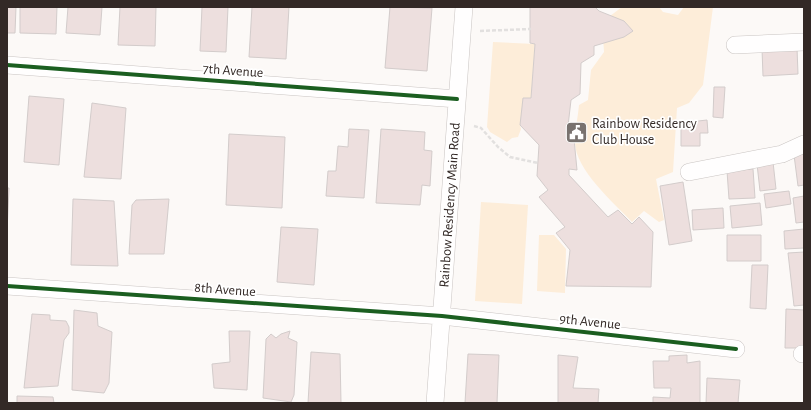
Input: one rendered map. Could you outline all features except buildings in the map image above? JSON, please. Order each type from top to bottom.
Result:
[{"type":"street","name":"Rainbow Residency Main Road","points":[[436,403],[464,7]]},
{"type":"street","points":[[735,45],[804,42]]},
{"type":"street","name":"7th Avenue","points":[[7,65],[457,99]]},
{"type":"street","points":[[690,172],[782,154],[804,144]]},
{"type":"street","name":"8th Avenue","points":[[7,286],[442,316]]},
{"type":"street","name":"9th Avenue","points":[[442,316],[736,349]]},
{"type":"path","points":[[462,32],[531,29]]},
{"type":"path","points":[[455,124],[481,128],[498,147],[510,157],[538,163]]},
{"type":"shaded area","points":[[622,7],[659,7],[663,12],[678,15],[684,7],[713,7],[703,85],[689,103],[677,108],[673,172],[656,179],[664,220],[659,222],[644,211],[632,222],[596,185],[581,163],[576,152],[575,136],[579,105],[588,100],[591,70],[604,52],[602,22]]},
{"type":"shaded area","points":[[493,42],[535,44],[531,98],[520,125],[521,129],[518,137],[512,138],[507,142],[490,132],[487,127]]},
{"type":"shaded area","points":[[481,202],[528,205],[522,304],[475,301]]},
{"type":"shaded area","points":[[539,235],[554,235],[566,249],[565,293],[537,291]]},
{"type":"cycle path","points":[[7,65],[457,99]]},
{"type":"cycle path","points":[[7,286],[442,316],[736,349]]},
{"type":"place","name":"Rainbow Residency Club House","points":[[577,132]]}]
